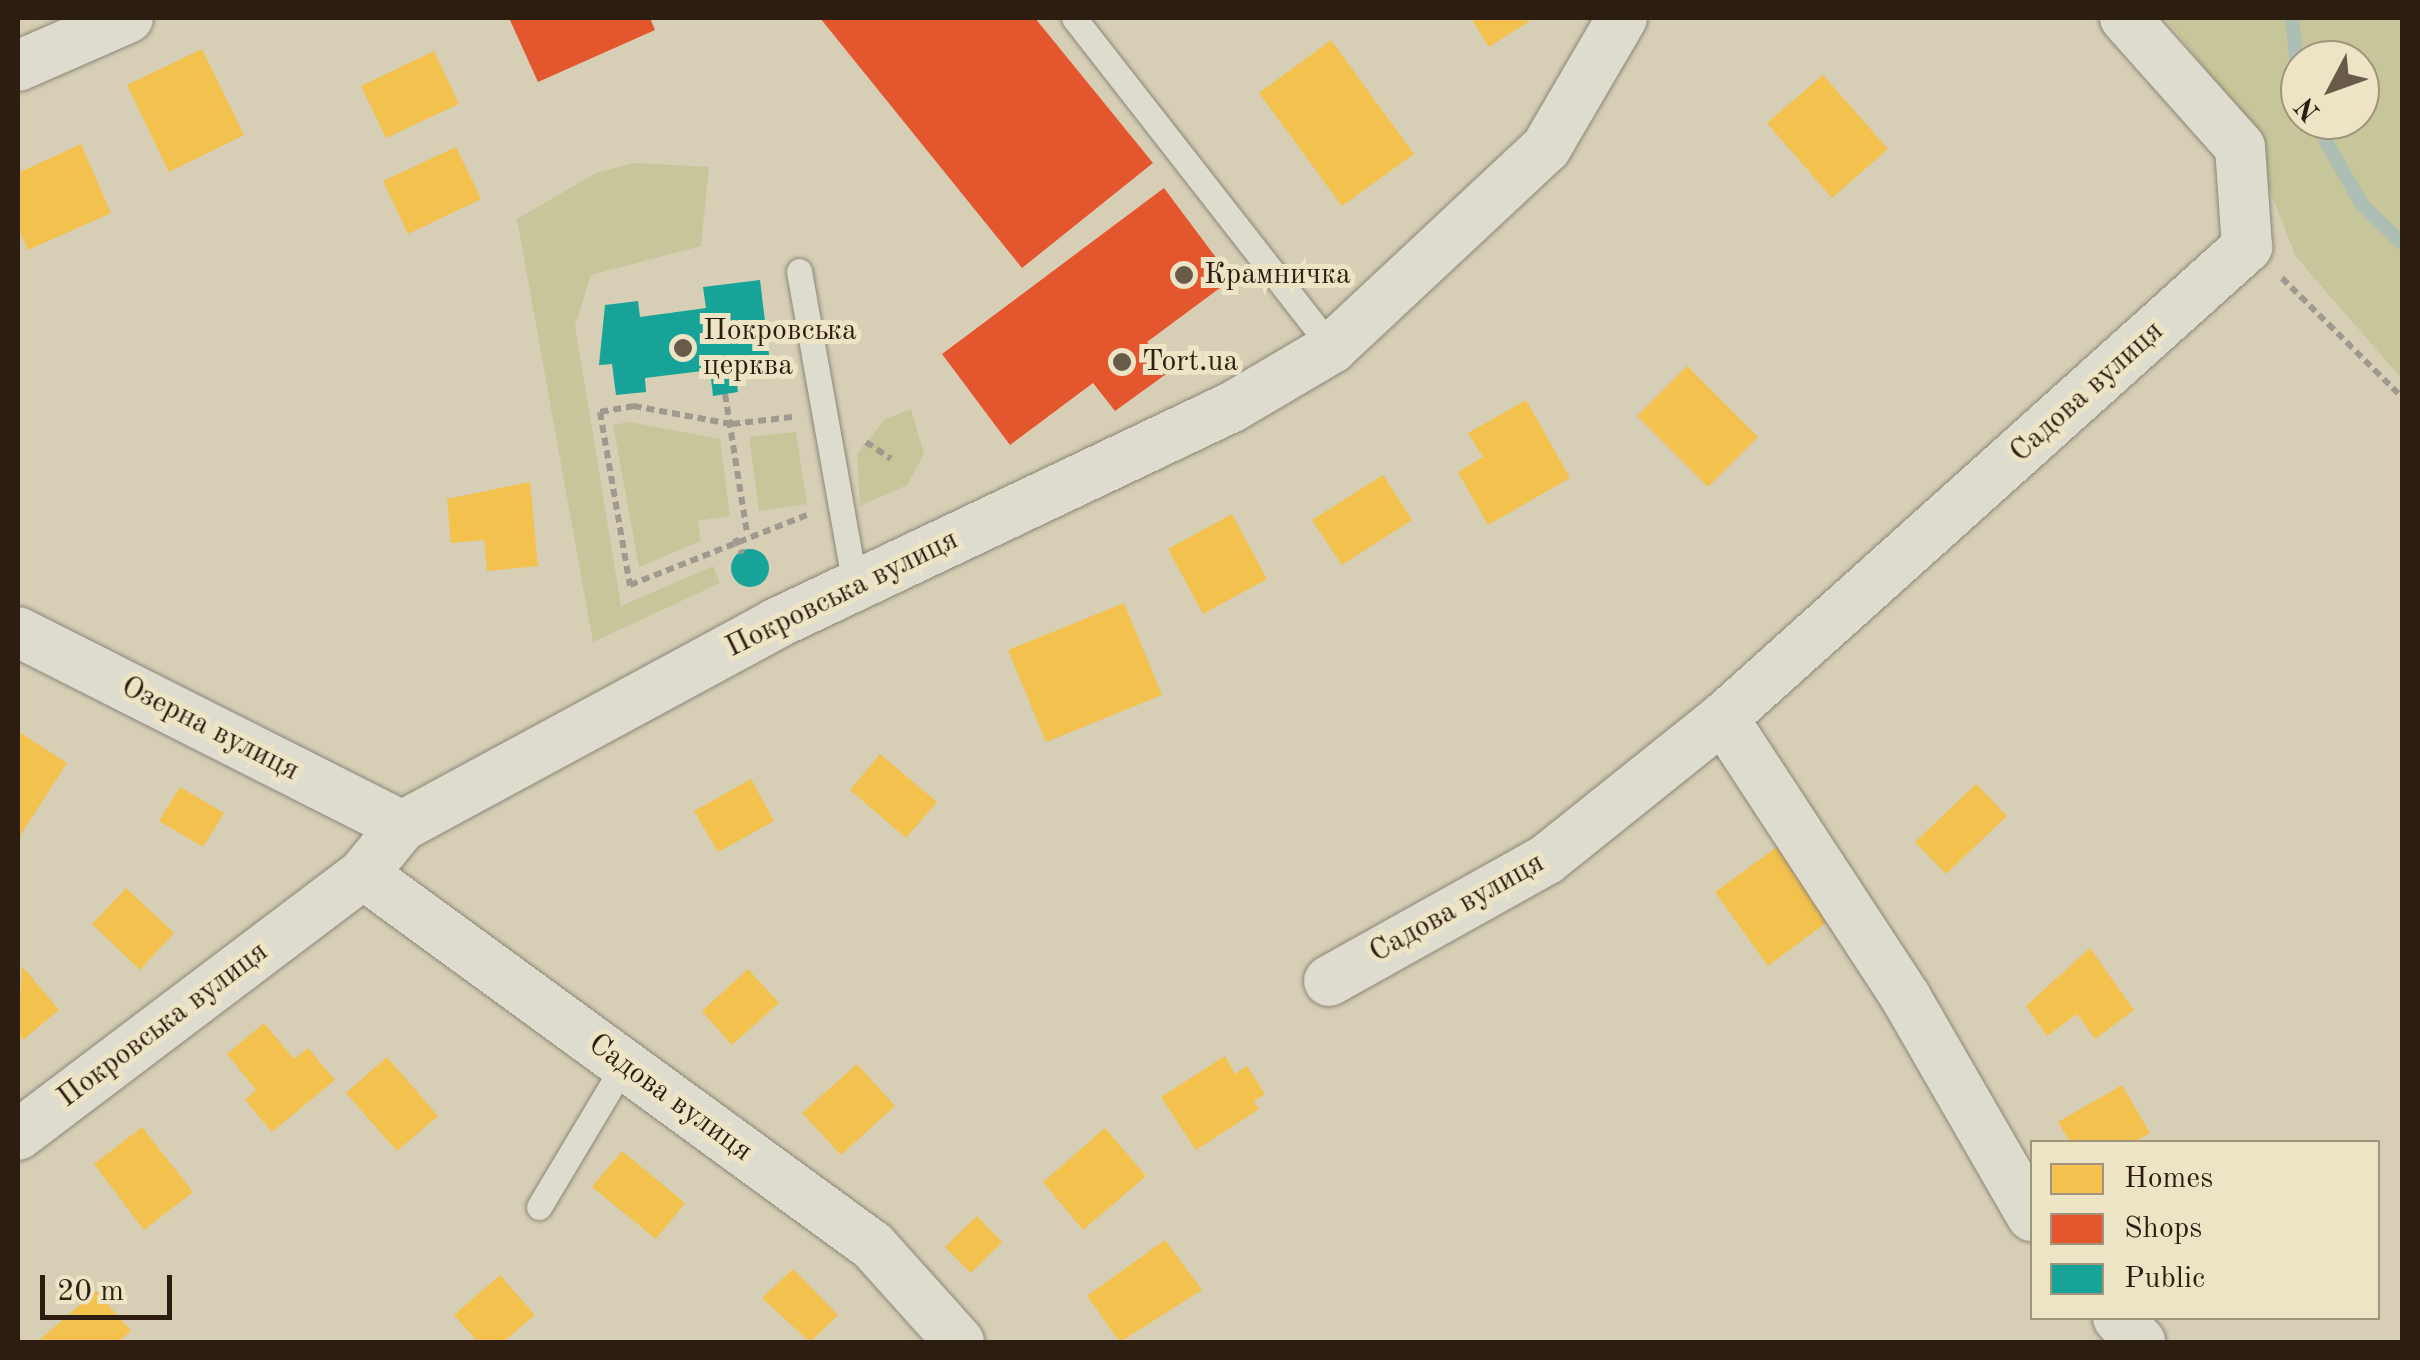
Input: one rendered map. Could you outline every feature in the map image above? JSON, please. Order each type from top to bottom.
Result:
[{"type":"street","points":[[18,66],[128,18]]},
{"type":"street","name":"Покровська вулиця","points":[[18,1136],[364,874],[402,826],[855,586],[1232,407],[1332,348],[1546,148],[1622,18]]},
{"type":"street","points":[[2125,18],[2240,146],[2247,247]]},
{"type":"street","name":"Садова вулиця","points":[[1328,981],[1548,859],[1724,718],[2247,247]]},
{"type":"street","name":"Озерна вулиця","points":[[18,632],[402,826]]},
{"type":"street","points":[[1724,718],[1906,998],[2030,1213]]},
{"type":"street","name":"Садова вулиця","points":[[364,874],[873,1246],[959,1342]]},
{"type":"street","points":[[2120,1320],[2140,1342]]},
{"type":"lane","points":[[1074,18],[1332,348]]},
{"type":"lane","points":[[799,272],[855,586]]},
{"type":"lane","points":[[538,1206],[624,1065]]},
{"type":"path","points":[[2247,247],[2402,397]]},
{"type":"path","points":[[725,394],[747,533]]},
{"type":"path","points":[[731,424],[634,406],[600,412],[630,585],[747,533],[838,504]]},
{"type":"path","points":[[735,538],[742,553]]},
{"type":"shaded area","points":[[2165,18],[2402,18],[2402,379],[2296,257],[2237,108]]},
{"type":"shaded area","points":[[635,163],[709,167],[701,246],[591,275],[575,325],[621,606],[713,566],[720,583],[593,642],[517,219],[598,172]]},
{"type":"shaded area","points":[[911,409],[924,454],[907,485],[860,506],[857,454],[885,419]]},
{"type":"shaded area","points":[[629,422],[720,439],[730,516],[698,521],[701,541],[639,567],[613,425]]},
{"type":"shaded area","points":[[796,432],[807,504],[759,511],[749,437]]},
{"type":"building: Homes","points":[[1471,18],[1534,18],[1489,47]]},
{"type":"building: Homes","points":[[1331,40],[1414,154],[1342,206],[1259,93]]},
{"type":"building: Homes","points":[[202,49],[244,135],[169,172],[127,85]]},
{"type":"building: Homes","points":[[434,51],[459,104],[386,138],[361,86]]},
{"type":"building: Homes","points":[[1823,75],[1888,149],[1832,198],[1767,123]]},
{"type":"building: Homes","points":[[81,144],[111,213],[28,250],[18,227],[18,173]]},
{"type":"building: Homes","points":[[456,147],[481,199],[408,234],[383,181]]},
{"type":"building: Homes","points":[[1687,366],[1758,437],[1708,487],[1637,416]]},
{"type":"building: Homes","points":[[1526,400],[1570,478],[1488,525],[1458,472],[1483,457],[1468,433]]},
{"type":"building: Homes","points":[[1383,475],[1412,520],[1342,565],[1312,520]]},
{"type":"building: Homes","points":[[530,482],[538,566],[487,571],[484,540],[451,543],[447,499]]},
{"type":"building: Homes","points":[[1232,514],[1267,579],[1203,614],[1168,549]]},
{"type":"building: Homes","points":[[1124,603],[1162,695],[1046,742],[1008,650]]},
{"type":"building: Homes","points":[[18,731],[67,763],[18,839]]},
{"type":"building: Homes","points":[[880,754],[937,802],[906,838],[850,790]]},
{"type":"building: Homes","points":[[751,779],[774,821],[718,852],[694,811]]},
{"type":"building: Homes","points":[[1976,784],[2007,816],[1946,874],[1915,842]]},
{"type":"building: Homes","points":[[180,787],[224,813],[203,847],[159,821]]},
{"type":"building: Homes","points":[[1785,841],[1838,914],[1768,966],[1715,892]]},
{"type":"building: Homes","points":[[126,888],[174,933],[140,970],[92,924]]},
{"type":"building: Homes","points":[[2090,948],[2134,1010],[2095,1039],[2077,1014],[2047,1036],[2026,1006]]},
{"type":"building: Homes","points":[[22,966],[59,1010],[23,1040],[18,1033]]},
{"type":"building: Homes","points":[[748,969],[779,1003],[732,1045],[702,1011]]},
{"type":"building: Homes","points":[[264,1023],[294,1059],[308,1048],[335,1080],[272,1132],[245,1100],[256,1090],[227,1054]]},
{"type":"building: Homes","points":[[1225,1056],[1235,1074],[1247,1066],[1265,1094],[1254,1101],[1259,1109],[1196,1150],[1161,1097]]},
{"type":"building: Homes","points":[[387,1057],[438,1116],[397,1151],[346,1093]]},
{"type":"building: Homes","points":[[857,1064],[895,1106],[841,1155],[802,1113]]},
{"type":"building: Homes","points":[[2122,1085],[2150,1133],[2138,1140],[2069,1140],[2058,1122]]},
{"type":"building: Homes","points":[[142,1127],[193,1192],[144,1230],[94,1164]]},
{"type":"building: Homes","points":[[1105,1128],[1146,1176],[1083,1230],[1043,1182]]},
{"type":"building: Homes","points":[[622,1151],[685,1203],[656,1239],[592,1187]]},
{"type":"building: Homes","points":[[977,1216],[1002,1242],[971,1273],[945,1247]]},
{"type":"building: Homes","points":[[1165,1240],[1202,1290],[1120,1342],[1087,1296]]},
{"type":"building: Homes","points":[[793,1269],[838,1315],[810,1342],[762,1298]]},
{"type":"building: Homes","points":[[500,1275],[535,1315],[503,1342],[478,1342],[454,1315]]},
{"type":"building: Homes","points":[[96,1291],[131,1331],[118,1342],[37,1342]]},
{"type":"building: Shops","points":[[509,18],[650,18],[655,30],[538,82]]},
{"type":"building: Shops","points":[[820,18],[1035,18],[1153,163],[1022,268]]},
{"type":"building: Shops","points":[[1164,188],[1232,279],[1147,342],[1169,372],[1115,411],[1093,383],[1010,445],[942,354]]},
{"type":"building: Public","name":"Покровська церква","points":[[760,280],[770,363],[735,367],[738,392],[713,396],[710,370],[645,378],[646,392],[616,395],[612,364],[599,365],[605,305],[638,301],[640,317],[706,308],[703,287]]},
{"type":"building: Public","points":[[750,549],[764,554],[769,568],[764,582],[750,587],[736,582],[731,568],[736,554]]},
{"type":"waterway","points":[[2292,18],[2294,40]]},
{"type":"waterway","points":[[2325,140],[2362,205],[2402,243]]},
{"type":"place","name":"Крамничка","points":[[1184,275]]},
{"type":"place","name":"Покровська церква","points":[[683,348]]},
{"type":"place","name":"Tort.ua","points":[[1122,362]]}]
